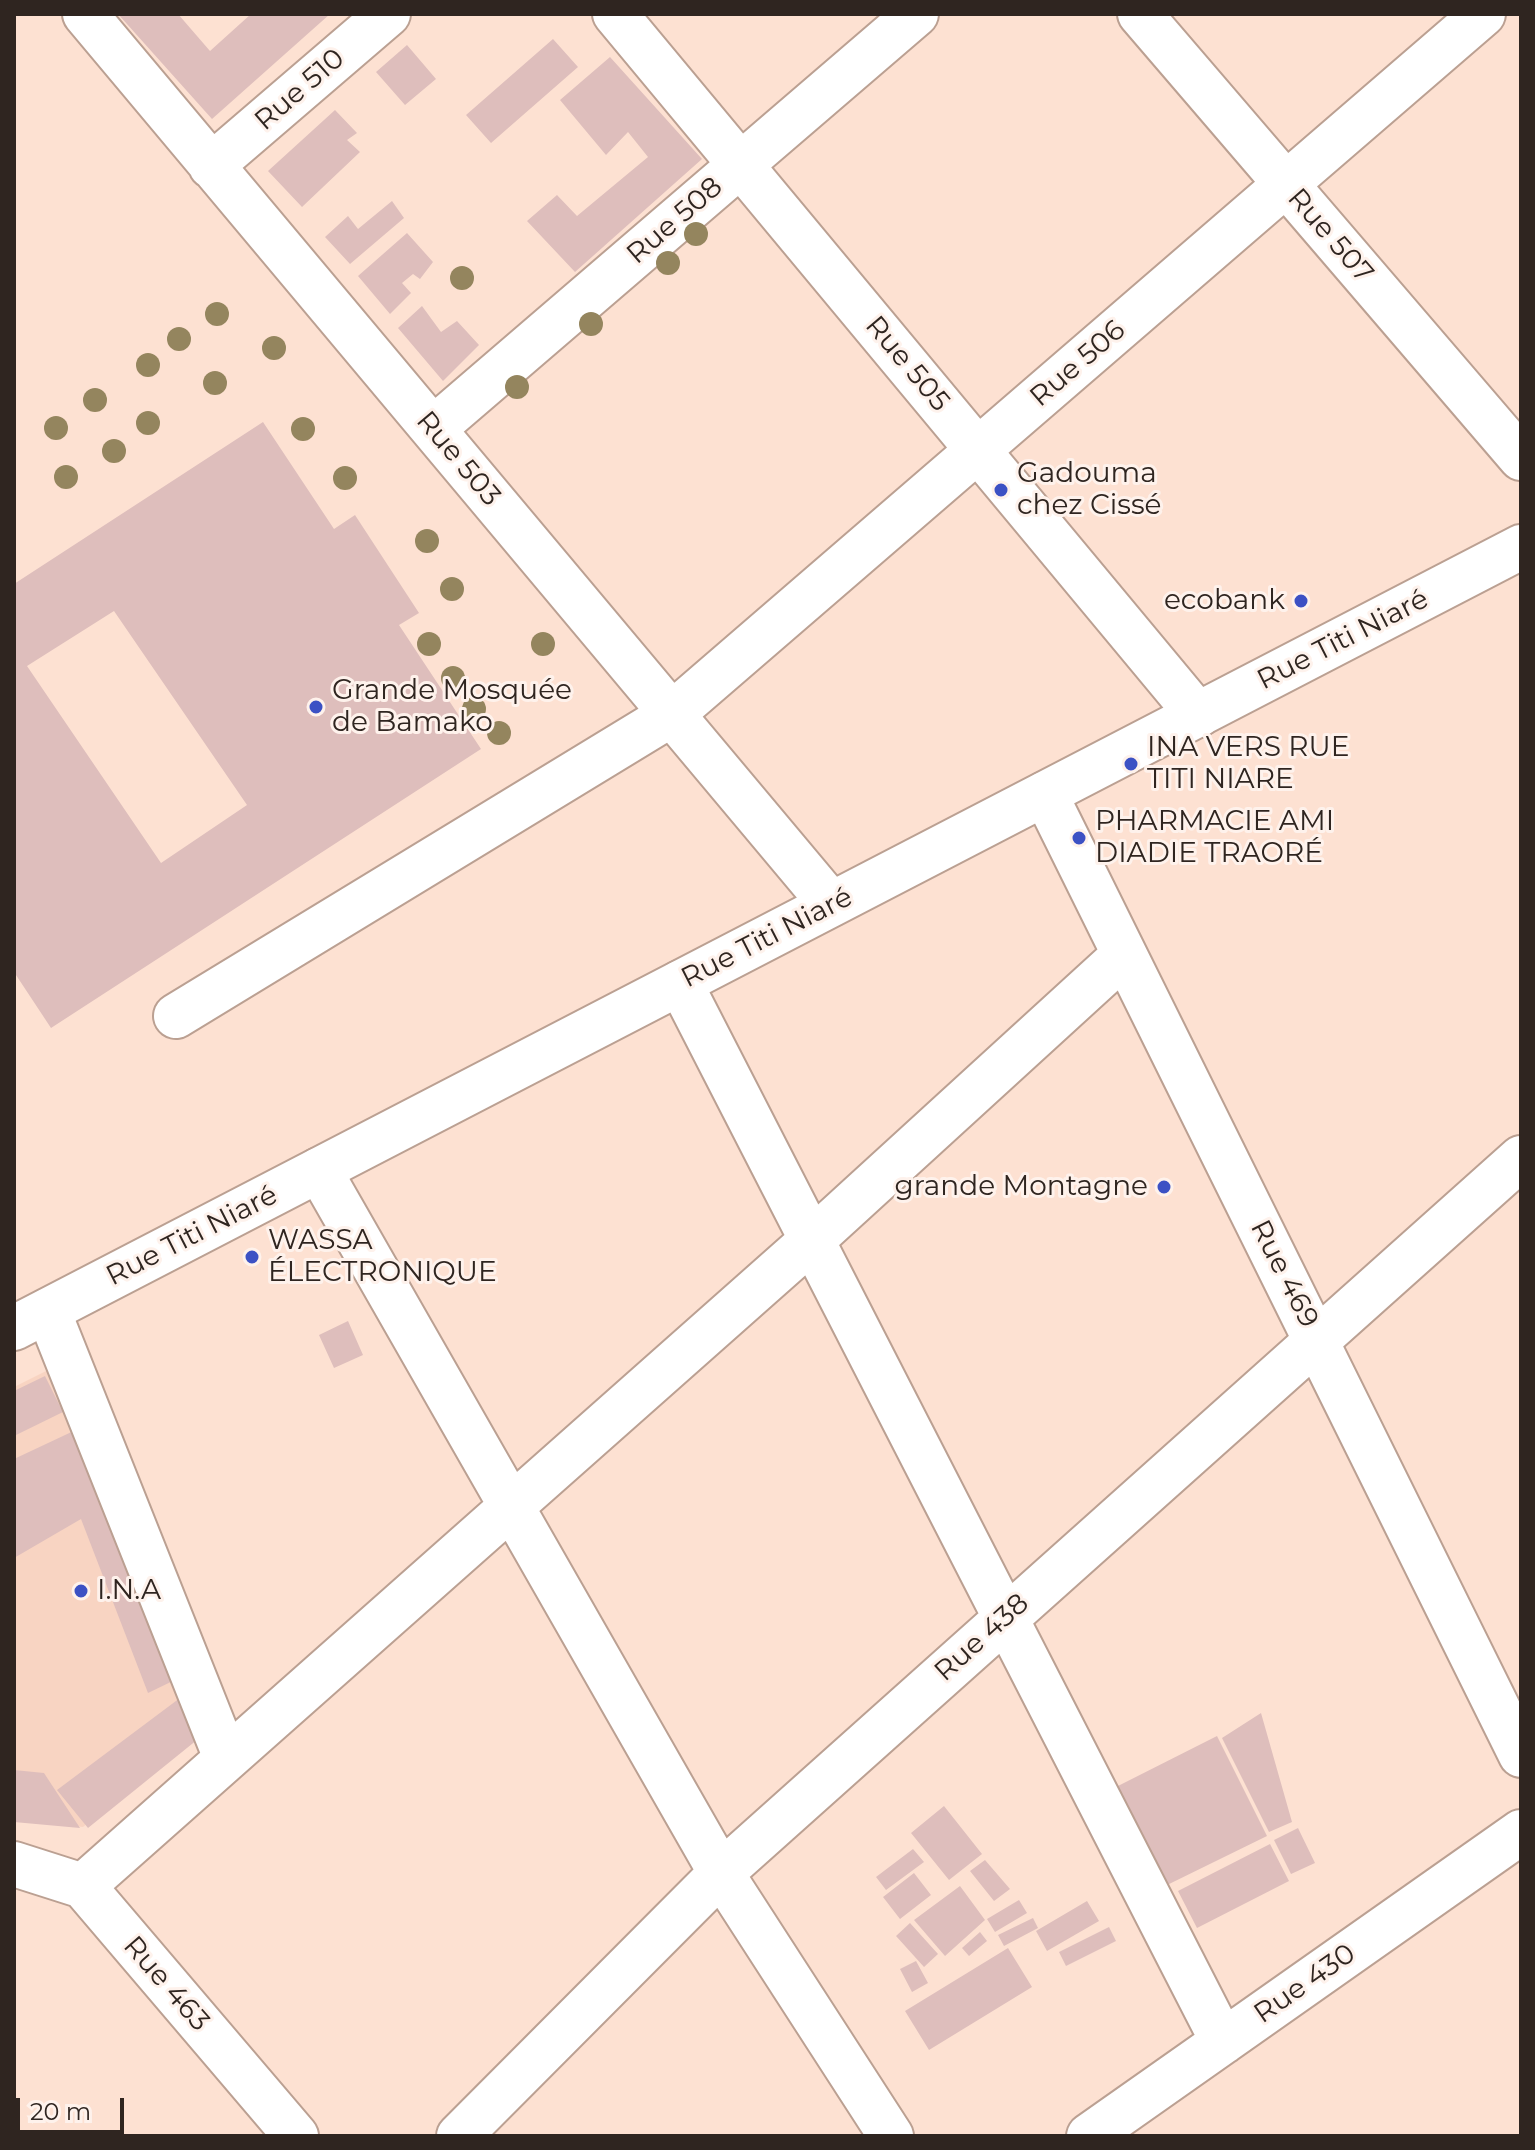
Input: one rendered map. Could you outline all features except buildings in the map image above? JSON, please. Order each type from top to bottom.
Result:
[{"type":"street","name":"Rue 503","points":[[85,14],[831,904]]},
{"type":"street","name":"Rue 510","points":[[211,166],[388,14]]},
{"type":"street","name":"Rue 505","points":[[615,14],[1198,715]]},
{"type":"street","name":"Rue 508","points":[[433,429],[916,14]]},
{"type":"street","name":"Rue 507","points":[[1140,14],[1286,184],[1517,443]]},
{"type":"street","name":"Rue 506","points":[[176,1016],[672,714],[1483,14]]},
{"type":"street","name":"Rue Titi Niaré","points":[[31,1320],[1521,547]]},
{"type":"street","name":"Rue 469","points":[[1045,794],[1521,1755]]},
{"type":"street","points":[[14,1864],[83,1886],[812,1240],[1124,955]]},
{"type":"street","points":[[680,983],[1223,2042]]},
{"type":"street","name":"Rue 438","points":[[459,2136],[721,1873],[1521,1158]]},
{"type":"street","points":[[319,1170],[721,1873],[891,2136]]},
{"type":"street","points":[[31,1320],[226,1758]]},
{"type":"street","name":"Rue 430","points":[[1089,2136],[1521,1832]]},
{"type":"street","name":"Rue 463","points":[[83,1886],[296,2136]]},
{"type":"shaded area","name":"I.N.A","points":[[48,1370],[202,1730],[83,1827],[14,1819],[14,1387]]},
{"type":"place","name":"Gadouma chez Cissé","points":[[1001,490]]},
{"type":"place","name":"ecobank","points":[[1301,601]]},
{"type":"place","name":"Grande Mosquée de Bamako","points":[[316,707]]},
{"type":"place","name":"INA VERS RUE TITI NIARE","points":[[1131,764]]},
{"type":"place","name":"PHARMACIE AMI DIADIE TRAORÉ","points":[[1079,838]]},
{"type":"place","name":"grande Montagne","points":[[1164,1187]]},
{"type":"place","name":"WASSA ÉLECTRONIQUE","points":[[252,1257]]},
{"type":"place","name":"I.N.A","points":[[81,1591]]}]
